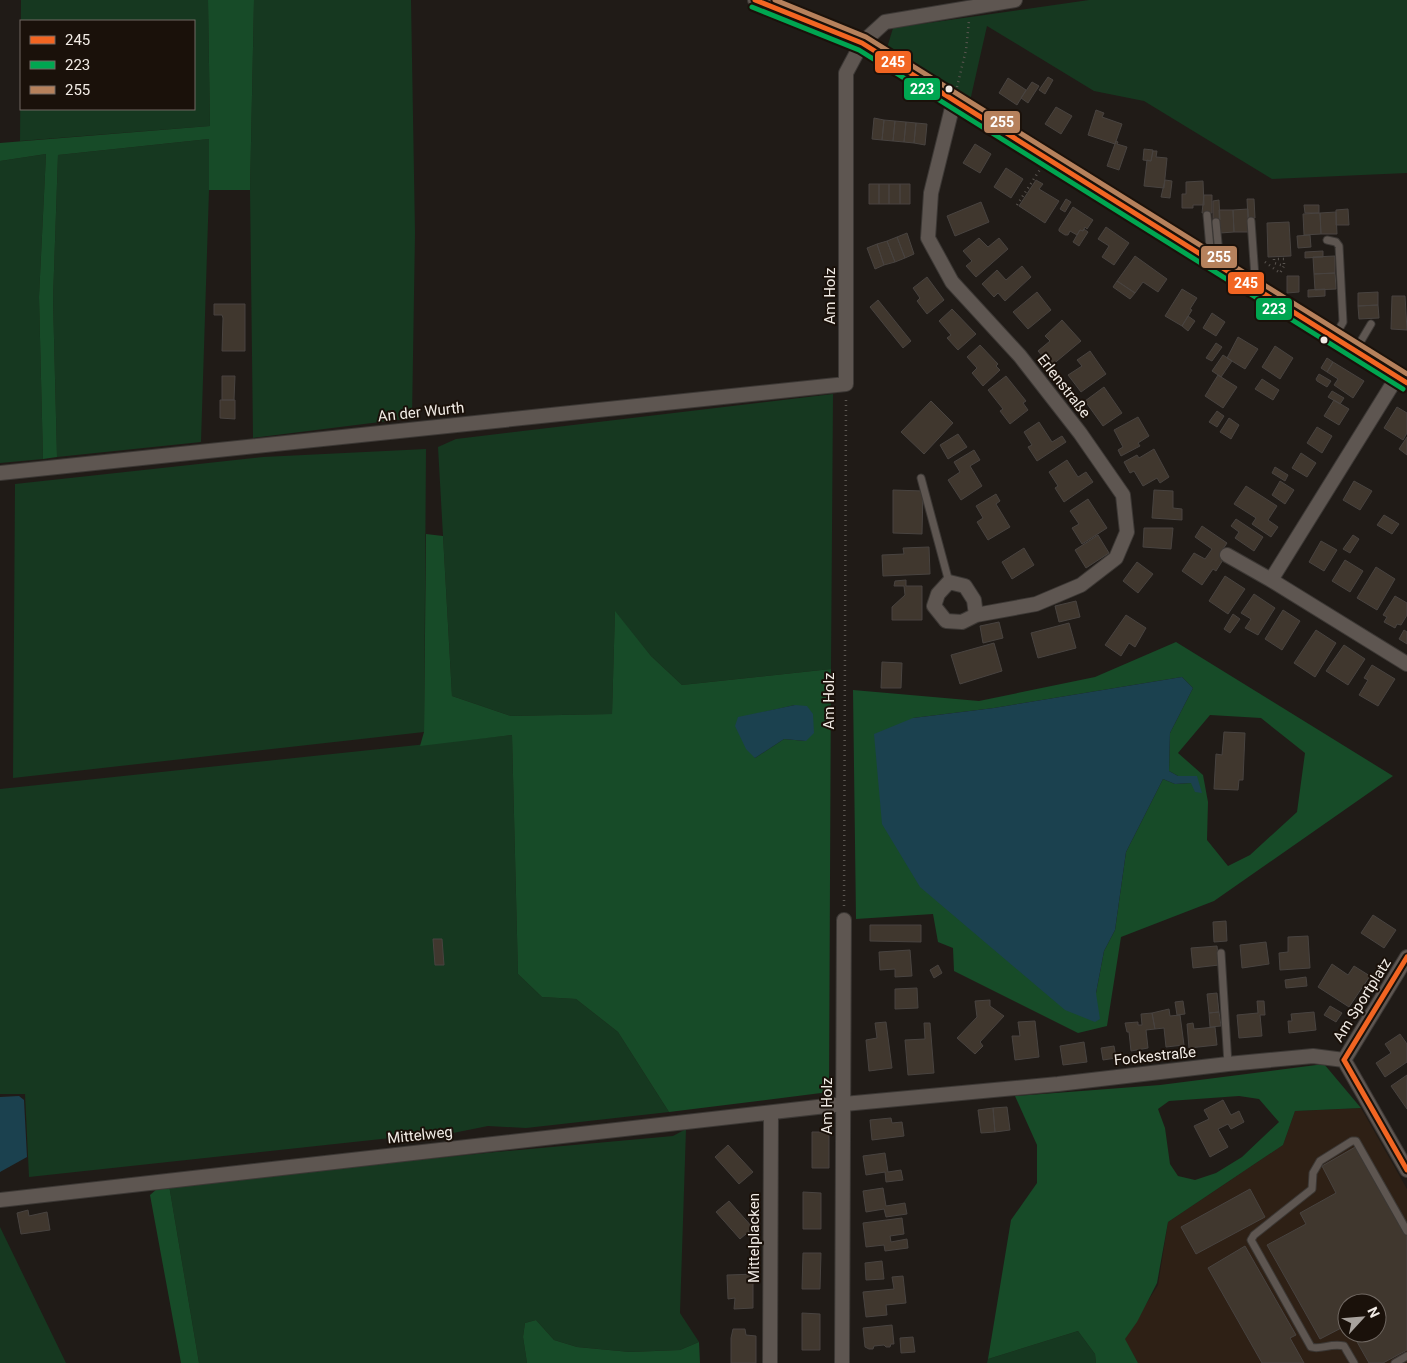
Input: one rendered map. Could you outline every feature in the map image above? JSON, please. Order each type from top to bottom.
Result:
[{"type":"street","points":[[755,0],[862,43],[1402,380],[1271,580]]},
{"type":"street","name":"Am Holz","points":[[846,384],[846,73],[862,43],[884,22],[1014,0]]},
{"type":"street","name":"Erlenstraße","points":[[949,582],[938,594],[934,606],[946,621],[962,622],[976,615],[1036,604],[1082,585],[1116,558],[1127,532],[1123,495],[1080,433],[1020,356],[952,282],[928,238],[931,193],[954,100]]},
{"type":"street","name":"An der Wurth","points":[[0,473],[846,384]]},
{"type":"street","points":[[1227,555],[1407,664]]},
{"type":"street","points":[[949,582],[965,586],[974,600],[976,615]]},
{"type":"street","name":"Am Holz","points":[[842,1363],[844,920]]},
{"type":"street","name":"Am Sportplatz","points":[[1344,1060],[1407,958]]},
{"type":"street","name":"Fockestraße","points":[[844,1104],[1058,1084],[1313,1056],[1344,1060]]},
{"type":"street","points":[[1344,1060],[1407,1170]]},
{"type":"street","name":"Mittelweg","points":[[0,1200],[180,1178],[844,1104]]},
{"type":"street","name":"Mittelplacken","points":[[770,1363],[771,1113]]},
{"type":"lane","points":[[1207,215],[1210,260]]},
{"type":"lane","points":[[1251,221],[1255,276],[1251,285]]},
{"type":"lane","points":[[1210,260],[1218,254],[1216,222]]},
{"type":"lane","points":[[1327,240],[1336,242],[1339,246],[1343,322],[1334,338]]},
{"type":"lane","points":[[1355,351],[1371,324]]},
{"type":"lane","points":[[922,478],[949,582]]},
{"type":"lane","points":[[1221,953],[1228,1064]]},
{"type":"lane","points":[[1354,1363],[1344,1346],[1327,1345],[1316,1349],[1311,1347],[1251,1240],[1254,1235],[1312,1189],[1313,1173],[1320,1161],[1352,1141],[1356,1141],[1407,1231]]},
{"type":"lane","points":[[1395,1363],[1407,1356]]},
{"type":"path","points":[[954,100],[966,50],[969,24]]},
{"type":"path","points":[[1017,205],[1048,158]]},
{"type":"path","points":[[1260,258],[1280,272],[1284,266],[1284,259],[1274,259],[1274,263],[1284,266]]},
{"type":"path","name":"Am Holz","points":[[844,920],[846,384]]},
{"type":"shaded area","points":[[1361,1108],[1407,1189],[1407,1363],[1138,1363],[1124,1339],[1158,1285],[1168,1222],[1283,1145],[1295,1111]]},
{"type":"green space","points":[[21,0],[208,0],[210,126],[20,141],[20,110],[195,110],[195,20],[21,20]]},
{"type":"green space","points":[[208,0],[254,0],[250,190],[209,190],[209,139],[58,155],[53,299],[57,457],[43,459],[39,297],[46,154],[0,161],[0,143],[210,126]]},
{"type":"green space","points":[[254,0],[411,0],[415,233],[412,418],[253,438],[250,190]]},
{"type":"green space","points":[[1089,0],[1407,0],[1407,173],[1272,179],[1144,101],[1094,91],[987,26],[970,101],[887,48],[893,28]]},
{"type":"green space","points":[[209,139],[201,442],[57,457],[53,299],[58,155]]},
{"type":"green space","points":[[46,154],[39,297],[43,459],[0,463],[0,161]]},
{"type":"green space","points":[[833,394],[831,669],[682,685],[651,656],[615,612],[612,714],[511,716],[452,696],[438,447],[456,439]]},
{"type":"green space","points":[[426,449],[424,732],[13,778],[15,484],[263,457]]},
{"type":"green space","points":[[426,534],[443,536],[452,696],[511,716],[612,714],[615,611],[651,656],[682,685],[831,669],[829,1092],[669,1112],[618,1032],[576,999],[542,997],[518,974],[512,735],[420,746],[424,732]],"holes":[[[795,705],[806,741],[784,739],[755,758],[738,718]]]},
{"type":"green space","points":[[1176,642],[1393,776],[1214,901],[1121,937],[1107,1026],[1078,1033],[954,971],[953,948],[938,942],[933,914],[856,919],[853,690],[979,701],[1095,677]],"holes":[[[1182,677],[1193,688],[1170,733],[1169,771],[1178,776],[1197,776],[1191,783],[1175,784],[1163,779],[1126,852],[1115,930],[1104,951],[1096,993],[913,718],[994,708]],[[1210,715],[1261,718],[1305,753],[1297,812],[1250,855],[1228,866],[1207,840],[1208,802],[1203,775],[1178,753]]]},
{"type":"green space","points":[[512,735],[518,974],[542,997],[576,999],[618,1032],[669,1112],[526,1128],[488,1126],[448,1134],[437,1133],[29,1177],[25,1094],[0,1094],[0,789]]},
{"type":"green space","points":[[1324,1064],[1361,1108],[1295,1111],[1283,1145],[1168,1222],[1157,1283],[1137,1322],[1125,1339],[1138,1363],[1096,1363],[1095,1354],[1078,1331],[988,1359],[1011,1220],[1037,1183],[1037,1145],[1015,1096],[1160,1085]],"holes":[[[1239,1096],[1259,1099],[1279,1122],[1242,1157],[1216,1173],[1195,1180],[1178,1176],[1170,1164],[1165,1128],[1158,1109],[1169,1101]]]},
{"type":"green space","points":[[686,1129],[680,1313],[699,1342],[680,1350],[630,1352],[577,1347],[554,1340],[536,1320],[525,1323],[523,1337],[527,1363],[199,1363],[169,1185],[673,1136]]},
{"type":"green space","points":[[169,1185],[199,1363],[181,1363],[150,1195],[158,1188]]},
{"type":"green space","points":[[0,1227],[66,1363],[0,1363]]},
{"type":"green space","points":[[536,1320],[554,1340],[577,1347],[630,1352],[680,1350],[699,1342],[700,1363],[527,1363],[523,1337],[525,1323]]},
{"type":"green space","points":[[1078,1331],[1095,1354],[1096,1363],[987,1363],[988,1359]]},
{"type":"water","points":[[1182,677],[1193,688],[1170,733],[1169,771],[1178,776],[1197,776],[1202,793],[1195,792],[1191,783],[1175,784],[1163,779],[1126,852],[1115,930],[1104,951],[1096,993],[1100,1019],[1095,1022],[1065,1010],[920,887],[882,824],[874,734],[913,718],[994,708]]},
{"type":"water","points":[[795,705],[807,706],[813,714],[814,733],[806,741],[784,739],[755,758],[746,749],[735,726],[738,717]]},
{"type":"water","points":[[19,1096],[24,1100],[27,1157],[0,1172],[0,1097]]},
{"type":"building","points":[[1048,77],[1053,80],[1045,94],[1039,90]]},
{"type":"building","points":[[1008,78],[1026,90],[1017,105],[999,93]]},
{"type":"building","points":[[1032,82],[1039,86],[1028,103],[1021,98]]},
{"type":"building","points":[[1056,107],[1072,116],[1061,134],[1045,124]]},
{"type":"building","points":[[1096,110],[1104,113],[1102,117],[1122,124],[1115,144],[1088,135]]},
{"type":"building","points":[[874,118],[884,120],[882,140],[872,139]]},
{"type":"building","points":[[884,120],[895,121],[893,141],[882,140]]},
{"type":"building","points":[[895,121],[906,122],[904,142],[893,141]]},
{"type":"building","points":[[906,122],[916,123],[914,143],[904,142]]},
{"type":"building","points":[[916,123],[927,124],[925,145],[914,143]]},
{"type":"building","points":[[1116,141],[1118,142],[1117,144],[1127,147],[1119,170],[1107,166]]},
{"type":"building","points":[[975,144],[991,154],[980,173],[963,163]]},
{"type":"building","points":[[1144,149],[1153,150],[1151,161],[1143,160]]},
{"type":"building","points":[[1153,151],[1157,151],[1156,157],[1167,158],[1164,188],[1144,186],[1147,160],[1151,161]]},
{"type":"building","points":[[1006,168],[1023,179],[1011,198],[994,187]]},
{"type":"building","points":[[1036,180],[1043,184],[1039,189],[1059,201],[1045,223],[1019,206]]},
{"type":"building","points":[[1165,180],[1172,181],[1170,198],[1161,197]]},
{"type":"building","points":[[1203,181],[1204,205],[1182,208],[1182,194],[1186,194],[1186,182]]},
{"type":"building","points":[[869,184],[879,184],[879,204],[869,204]]},
{"type":"building","points":[[879,184],[889,184],[889,204],[879,204]]},
{"type":"building","points":[[889,184],[900,184],[900,204],[889,204]]},
{"type":"building","points":[[900,184],[910,184],[910,204],[900,204]]},
{"type":"building","points":[[1204,195],[1212,195],[1212,213],[1202,213]]},
{"type":"building","points":[[1066,199],[1071,202],[1065,212],[1060,209]]},
{"type":"building","points":[[1247,199],[1254,199],[1255,218],[1248,219]]},
{"type":"building","points":[[1219,200],[1220,220],[1213,220],[1213,201]]},
{"type":"building","points":[[981,202],[989,222],[955,236],[947,216]]},
{"type":"building","points":[[1304,205],[1319,205],[1319,213],[1305,213]]},
{"type":"building","points":[[1073,207],[1093,220],[1087,229],[1085,227],[1083,231],[1080,230],[1077,235],[1070,231],[1068,235],[1065,235],[1059,229]]},
{"type":"building","points":[[1248,209],[1249,232],[1234,232],[1233,210]]},
{"type":"building","points":[[1348,209],[1349,225],[1336,225],[1336,210]]},
{"type":"building","points":[[1219,210],[1233,210],[1234,232],[1220,233]]},
{"type":"building","points":[[1336,212],[1337,234],[1321,234],[1320,213]]},
{"type":"building","points":[[1320,213],[1321,234],[1304,235],[1303,214]]},
{"type":"building","points":[[1289,222],[1291,256],[1268,257],[1267,223]]},
{"type":"building","points":[[1106,227],[1129,243],[1114,265],[1102,257],[1109,246],[1098,239]]},
{"type":"building","points":[[1084,229],[1088,232],[1079,246],[1073,242],[1080,230],[1083,231]]},
{"type":"building","points":[[907,233],[914,254],[905,258],[897,237]]},
{"type":"building","points":[[1310,235],[1311,247],[1298,248],[1297,236]]},
{"type":"building","points":[[897,237],[905,258],[895,262],[887,241]]},
{"type":"building","points":[[979,238],[988,247],[999,238],[1008,249],[976,277],[966,266],[972,261],[963,251]]},
{"type":"building","points":[[887,241],[895,262],[884,265],[877,244]]},
{"type":"building","points":[[877,244],[884,265],[875,269],[867,248]]},
{"type":"building","points":[[1323,251],[1323,257],[1305,258],[1305,252]]},
{"type":"building","points":[[1135,256],[1167,279],[1158,292],[1143,282],[1135,293],[1117,281]]},
{"type":"building","points":[[1335,256],[1335,273],[1314,274],[1313,257]]},
{"type":"building","points":[[1022,266],[1031,277],[1005,301],[998,293],[994,297],[982,284],[997,270],[1006,280]]},
{"type":"building","points":[[1335,273],[1336,289],[1315,290],[1314,274]]},
{"type":"building","points":[[1287,276],[1299,276],[1299,292],[1287,293]]},
{"type":"building","points":[[927,277],[944,300],[927,314],[917,301],[920,298],[913,288]]},
{"type":"building","points":[[1117,281],[1135,293],[1130,299],[1113,287]]},
{"type":"building","points":[[1182,289],[1197,298],[1182,326],[1165,316]]},
{"type":"building","points":[[1325,289],[1325,296],[1308,297],[1308,290]]},
{"type":"building","points":[[1037,292],[1051,310],[1028,329],[1013,312]]},
{"type":"building","points":[[1378,292],[1378,305],[1358,306],[1358,293]]},
{"type":"building","points":[[1392,296],[1405,296],[1407,330],[1391,329]]},
{"type":"building","points":[[878,300],[911,341],[903,348],[870,307]]},
{"type":"building","points":[[214,304],[245,304],[245,351],[222,351],[223,318],[222,315],[214,315]]},
{"type":"building","points":[[1378,305],[1379,318],[1359,319],[1358,306]]},
{"type":"building","points":[[952,309],[976,334],[958,350],[947,338],[951,335],[939,321]]},
{"type":"building","points":[[1212,313],[1225,322],[1216,336],[1203,328]]},
{"type":"building","points":[[1188,316],[1195,321],[1188,331],[1182,326]]},
{"type":"building","points":[[1062,320],[1081,341],[1051,366],[1038,351],[1050,341],[1045,336]]},
{"type":"building","points":[[1238,337],[1258,349],[1245,369],[1227,358]]},
{"type":"building","points":[[1216,343],[1222,347],[1212,361],[1206,358]]},
{"type":"building","points":[[980,345],[998,364],[996,366],[1000,370],[983,386],[972,373],[977,368],[967,357]]},
{"type":"building","points":[[1275,346],[1293,358],[1280,379],[1262,367]]},
{"type":"building","points":[[1090,351],[1106,374],[1081,392],[1068,375],[1082,366],[1077,360]]},
{"type":"building","points":[[1223,355],[1232,361],[1221,377],[1212,371]]},
{"type":"building","points":[[1327,358],[1333,362],[1327,372],[1321,368]]},
{"type":"building","points":[[1333,362],[1364,381],[1353,398],[1334,385],[1338,379],[1327,372]]},
{"type":"building","points":[[1319,374],[1331,381],[1327,387],[1317,381],[1316,379]]},
{"type":"building","points":[[1218,375],[1237,387],[1223,408],[1205,396]]},
{"type":"building","points":[[222,376],[235,376],[234,400],[222,400]]},
{"type":"building","points":[[1006,376],[1026,401],[1023,403],[1028,410],[1010,424],[1000,411],[1003,409],[988,390]]},
{"type":"building","points":[[1262,379],[1279,390],[1273,400],[1255,389]]},
{"type":"building","points":[[1104,387],[1122,413],[1103,426],[1085,401]]},
{"type":"building","points":[[1332,391],[1344,398],[1340,404],[1328,397]]},
{"type":"building","points":[[220,400],[235,400],[235,419],[220,418]]},
{"type":"building","points":[[1334,400],[1349,409],[1339,425],[1324,416]]},
{"type":"building","points":[[931,401],[953,423],[924,454],[901,432]]},
{"type":"building","points":[[1397,407],[1407,413],[1407,433],[1403,440],[1384,428]]},
{"type":"building","points":[[1217,411],[1224,416],[1217,427],[1209,422]]},
{"type":"building","points":[[1138,417],[1149,436],[1138,443],[1140,446],[1121,456],[1118,450],[1123,447],[1114,430]]},
{"type":"building","points":[[1229,418],[1239,425],[1231,439],[1220,432]]},
{"type":"building","points":[[1039,422],[1052,442],[1062,436],[1066,442],[1037,461],[1028,447],[1032,445],[1024,432]]},
{"type":"building","points":[[1317,427],[1332,436],[1322,453],[1307,443]]},
{"type":"building","points":[[958,434],[967,447],[948,459],[940,445]]},
{"type":"building","points":[[1407,437],[1407,455],[1399,449]]},
{"type":"building","points":[[1154,449],[1169,477],[1160,483],[1157,478],[1143,486],[1134,471],[1130,473],[1124,462],[1137,455],[1139,458]]},
{"type":"building","points":[[974,450],[980,460],[970,466],[982,486],[961,500],[948,480],[960,472],[954,462]]},
{"type":"building","points":[[1301,453],[1316,463],[1307,477],[1292,468]]},
{"type":"building","points":[[1067,460],[1078,477],[1086,472],[1093,482],[1064,502],[1055,488],[1058,486],[1049,472]]},
{"type":"building","points":[[1275,467],[1288,475],[1285,481],[1272,473]]},
{"type":"building","points":[[1280,481],[1294,490],[1285,504],[1272,495]]},
{"type":"building","points":[[1354,481],[1372,491],[1360,510],[1343,500]]},
{"type":"building","points":[[1246,486],[1277,506],[1268,520],[1278,527],[1271,537],[1252,524],[1256,518],[1234,504]]},
{"type":"building","points":[[893,490],[923,491],[922,534],[893,533]]},
{"type":"building","points":[[1154,490],[1173,491],[1173,508],[1182,509],[1182,520],[1152,518]]},
{"type":"building","points":[[996,494],[1000,501],[996,504],[1010,527],[988,540],[977,522],[983,518],[976,506]]},
{"type":"building","points":[[1088,499],[1107,528],[1082,544],[1072,528],[1079,524],[1070,511]]},
{"type":"building","points":[[1384,515],[1399,524],[1392,534],[1377,525]]},
{"type":"building","points":[[1236,519],[1263,537],[1254,551],[1235,538],[1239,532],[1231,526]]},
{"type":"building","points":[[1202,526],[1227,543],[1221,552],[1226,555],[1216,571],[1213,569],[1202,585],[1182,571],[1194,553],[1205,559],[1212,549],[1195,537]]},
{"type":"building","points":[[1144,528],[1173,528],[1171,549],[1143,547]]},
{"type":"building","points":[[1098,535],[1109,553],[1086,568],[1075,550]]},
{"type":"building","points":[[1353,535],[1359,539],[1350,553],[1343,549]]},
{"type":"building","points":[[1321,541],[1337,550],[1324,571],[1309,562]]},
{"type":"building","points":[[929,547],[930,574],[883,576],[882,555],[904,554],[903,548]]},
{"type":"building","points":[[1024,548],[1034,565],[1012,579],[1002,562]]},
{"type":"building","points":[[1345,560],[1363,571],[1350,592],[1332,581]]},
{"type":"building","points":[[1137,562],[1153,574],[1138,593],[1123,581]]},
{"type":"building","points":[[1376,567],[1395,579],[1377,610],[1357,598]]},
{"type":"building","points":[[1225,576],[1245,589],[1228,614],[1209,601]]},
{"type":"building","points":[[906,580],[906,586],[922,586],[922,620],[892,620],[892,607],[905,595],[904,586],[894,586],[895,581]]},
{"type":"building","points":[[1254,594],[1275,608],[1258,635],[1245,628],[1251,619],[1241,613]]},
{"type":"building","points":[[1395,596],[1407,603],[1407,615],[1401,625],[1397,624],[1395,628],[1384,622],[1387,617],[1383,615]]},
{"type":"building","points":[[1076,601],[1080,617],[1059,622],[1055,606]]},
{"type":"building","points":[[1283,610],[1300,621],[1282,650],[1265,639]]},
{"type":"building","points":[[1233,614],[1240,619],[1230,633],[1224,629]]},
{"type":"building","points":[[1126,615],[1146,628],[1135,647],[1129,643],[1121,656],[1105,645]]},
{"type":"building","points":[[999,622],[1003,638],[983,643],[980,626]]},
{"type":"building","points":[[1069,623],[1076,648],[1038,658],[1031,633]]},
{"type":"building","points":[[1316,630],[1336,643],[1315,677],[1294,663]]},
{"type":"building","points":[[1404,630],[1407,632],[1407,644],[1399,639]]},
{"type":"building","points":[[994,643],[1002,671],[960,684],[951,655]]},
{"type":"building","points":[[1344,645],[1365,659],[1348,685],[1326,671]]},
{"type":"building","points":[[882,662],[902,663],[901,688],[881,688]]},
{"type":"building","points":[[1372,665],[1395,679],[1378,706],[1359,695],[1368,680],[1364,678]]},
{"type":"building","points":[[1224,732],[1245,733],[1243,780],[1239,780],[1238,790],[1214,789],[1216,754],[1222,755]]},
{"type":"building","points":[[1373,915],[1396,930],[1384,948],[1361,933]]},
{"type":"building","points":[[1226,921],[1227,941],[1214,942],[1213,922]]},
{"type":"building","points":[[870,925],[921,925],[921,942],[870,941]]},
{"type":"building","points":[[1308,936],[1310,968],[1280,970],[1279,953],[1288,952],[1288,937]]},
{"type":"building","points":[[433,939],[442,939],[444,965],[435,965]]},
{"type":"building","points":[[1266,942],[1269,964],[1242,968],[1240,945]]},
{"type":"building","points":[[1217,946],[1219,965],[1193,968],[1191,948]]},
{"type":"building","points":[[910,950],[912,976],[895,977],[895,969],[880,970],[879,952]]},
{"type":"building","points":[[1332,964],[1348,975],[1354,966],[1370,976],[1349,1007],[1318,987]]},
{"type":"building","points":[[938,965],[942,973],[934,978],[930,970]]},
{"type":"building","points":[[1306,977],[1307,986],[1286,988],[1285,980]]},
{"type":"building","points":[[917,988],[918,1008],[895,1009],[895,989]]},
{"type":"building","points":[[1217,993],[1219,1012],[1209,1013],[1207,994]]},
{"type":"building","points":[[990,1000],[990,1006],[1004,1016],[980,1042],[983,1046],[975,1054],[957,1038],[977,1017],[975,1001]]},
{"type":"building","points":[[1183,1001],[1185,1014],[1177,1015],[1175,1002]]},
{"type":"building","points":[[1257,1001],[1264,1001],[1265,1015],[1260,1015],[1262,1036],[1239,1038],[1237,1015],[1258,1013]]},
{"type":"building","points":[[1330,1006],[1342,1013],[1336,1022],[1324,1015]]},
{"type":"building","points":[[1169,1009],[1170,1016],[1180,1015],[1184,1045],[1166,1047],[1164,1028],[1155,1029],[1152,1013]]},
{"type":"building","points":[[1219,1012],[1221,1026],[1210,1027],[1209,1013]]},
{"type":"building","points":[[1314,1012],[1316,1030],[1289,1033],[1288,1021],[1292,1021],[1291,1014]]},
{"type":"building","points":[[1152,1013],[1155,1029],[1146,1030],[1148,1048],[1131,1051],[1129,1032],[1127,1032],[1125,1023],[1138,1022],[1138,1025],[1142,1025],[1141,1014]]},
{"type":"building","points":[[1035,1021],[1039,1057],[1015,1060],[1012,1036],[1020,1036],[1018,1022]]},
{"type":"building","points":[[886,1022],[892,1068],[869,1071],[866,1040],[877,1038],[875,1023]]},
{"type":"building","points":[[924,1023],[930,1023],[934,1073],[908,1075],[905,1040],[925,1039]]},
{"type":"building","points":[[1193,1023],[1194,1029],[1215,1027],[1217,1045],[1189,1048],[1187,1024]]},
{"type":"building","points":[[1400,1034],[1407,1044],[1407,1062],[1385,1077],[1376,1063],[1391,1053],[1385,1044]]},
{"type":"building","points":[[1084,1042],[1087,1062],[1063,1065],[1060,1046]]},
{"type":"building","points":[[1114,1046],[1116,1058],[1103,1060],[1101,1048]]},
{"type":"building","points":[[1407,1075],[1407,1109],[1391,1086]]},
{"type":"building","points":[[1223,1100],[1231,1115],[1239,1111],[1244,1122],[1231,1129],[1228,1124],[1218,1129],[1228,1147],[1210,1157],[1194,1126],[1209,1119],[1204,1110]]},
{"type":"building","points":[[1007,1107],[1010,1130],[995,1132],[993,1108]]},
{"type":"building","points":[[993,1108],[995,1132],[981,1133],[978,1110]]},
{"type":"building","points":[[891,1118],[892,1123],[902,1122],[904,1136],[872,1140],[870,1120]]},
{"type":"building","points":[[812,1132],[829,1132],[829,1168],[812,1168]]},
{"type":"building","points":[[728,1145],[753,1172],[739,1184],[715,1157]]},
{"type":"building","points":[[1357,1146],[1407,1235],[1407,1350],[1383,1363],[1369,1363],[1358,1343],[1387,1343],[1387,1293],[1337,1293],[1337,1330],[1320,1339],[1267,1245],[1306,1224],[1300,1213],[1336,1193],[1322,1166]]},
{"type":"building","points":[[885,1153],[888,1172],[901,1170],[903,1180],[886,1182],[885,1172],[866,1175],[863,1156]]},
{"type":"building","points":[[883,1188],[886,1206],[905,1203],[907,1214],[886,1217],[884,1209],[866,1212],[863,1191]]},
{"type":"building","points":[[1250,1189],[1265,1217],[1196,1254],[1181,1227]]},
{"type":"building","points":[[803,1192],[821,1193],[821,1229],[803,1229]]},
{"type":"building","points":[[729,1201],[753,1228],[740,1239],[716,1212]]},
{"type":"building","points":[[28,1210],[29,1216],[47,1212],[50,1230],[21,1234],[17,1213]]},
{"type":"building","points":[[902,1218],[904,1234],[890,1236],[891,1242],[907,1239],[908,1248],[885,1251],[884,1245],[866,1247],[863,1223]]},
{"type":"building","points":[[1245,1246],[1296,1335],[1290,1338],[1304,1363],[1262,1363],[1208,1268]]},
{"type":"building","points":[[803,1253],[821,1253],[820,1289],[802,1289]]},
{"type":"building","points":[[882,1261],[884,1279],[866,1280],[865,1263]]},
{"type":"building","points":[[757,1274],[757,1282],[753,1282],[753,1308],[734,1309],[735,1298],[728,1299],[727,1275]]},
{"type":"building","points":[[903,1276],[906,1303],[886,1305],[887,1315],[866,1317],[863,1292],[894,1289],[892,1277]]},
{"type":"building","points":[[802,1313],[820,1314],[820,1350],[802,1350]]},
{"type":"building","points":[[892,1325],[894,1344],[891,1344],[890,1347],[884,1345],[874,1346],[873,1349],[865,1347],[863,1328]]},
{"type":"building","points":[[733,1329],[745,1329],[746,1335],[756,1336],[756,1363],[731,1363]]},
{"type":"building","points":[[913,1337],[915,1352],[901,1353],[900,1338]]},
{"type":"transit line","name":"245","points":[[755,0],[862,43],[1407,383]]},
{"type":"transit line","name":"255","points":[[775,0],[866,37],[1407,374]]},
{"type":"transit line","name":"223","points":[[752,7],[859,50],[1403,389]]},
{"type":"transit line","name":"245","points":[[1344,1060],[1407,957]]},
{"type":"transit line","name":"245","points":[[1344,1060],[1407,1170]]}]
